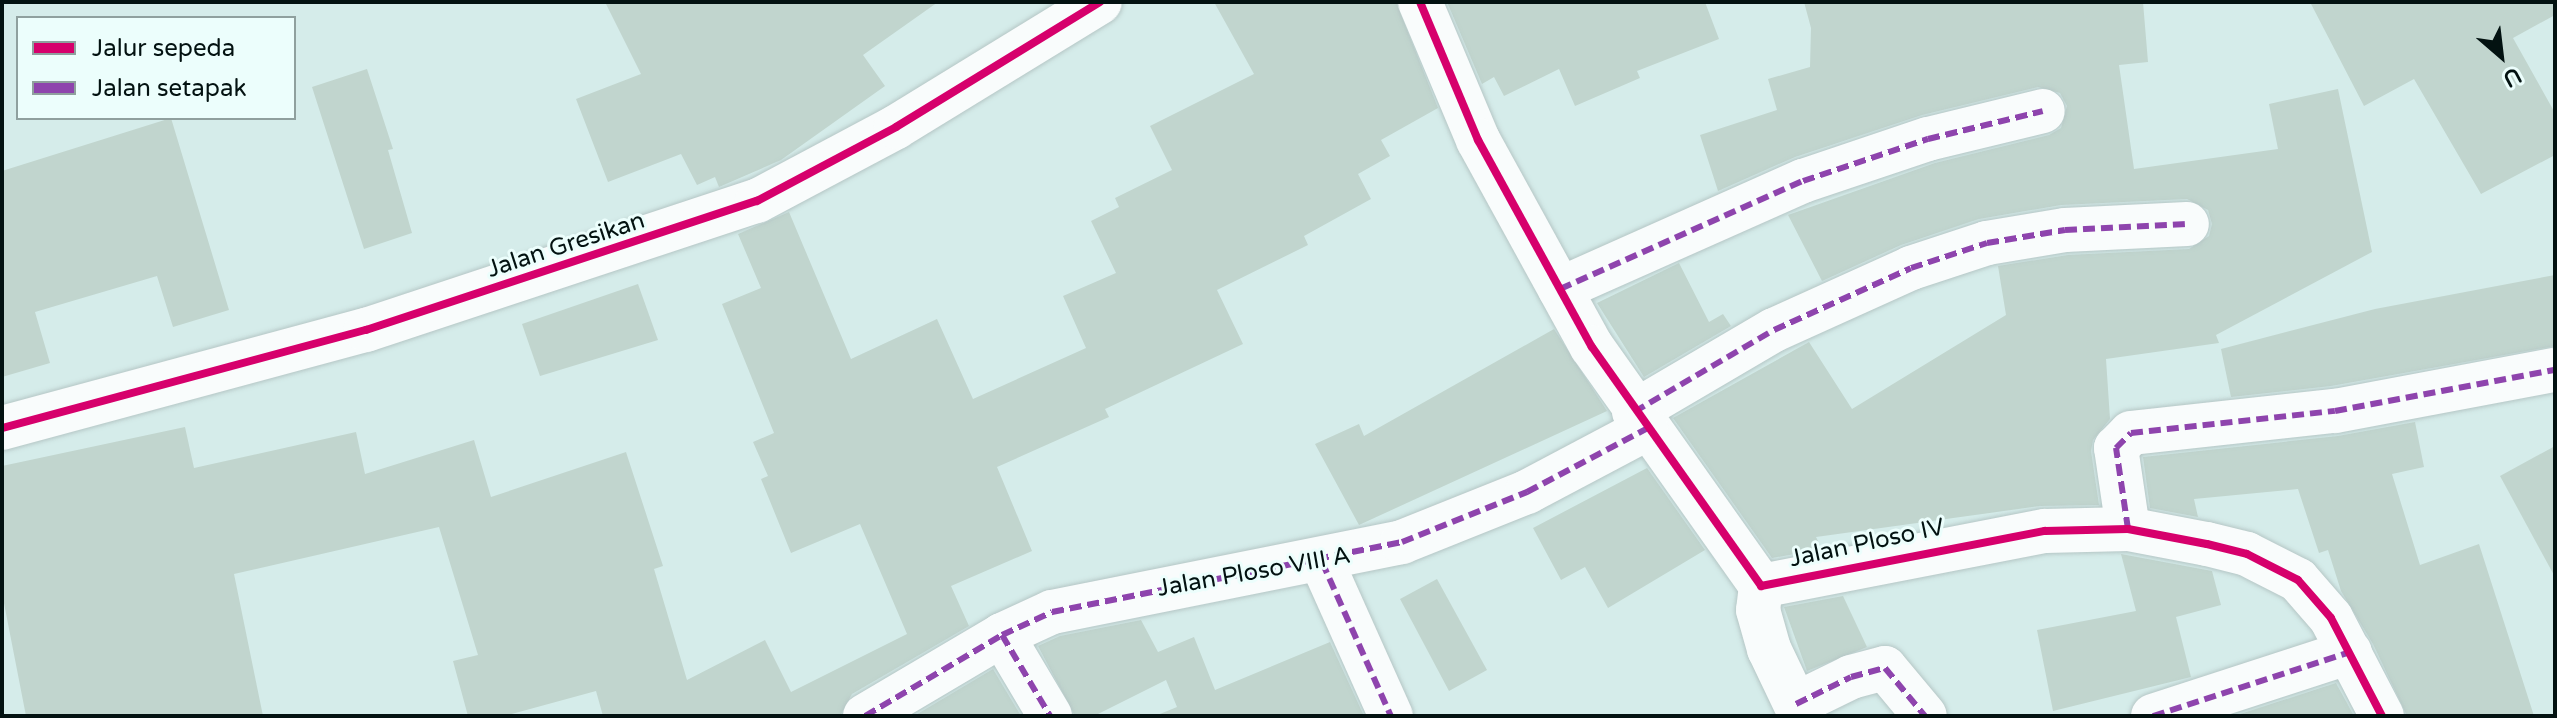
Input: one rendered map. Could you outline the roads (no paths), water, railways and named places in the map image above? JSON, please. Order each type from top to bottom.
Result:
[{"type":"street","name":"Jalan Gresikan","points":[[2,428],[366,330],[757,201],[896,127],[1100,2]]},
{"type":"street","name":"Jalan Ploso IV","points":[[1420,2],[1478,140],[1560,289],[1640,420],[1761,586],[2045,531],[2128,529],[2220,547],[2280,568],[2315,597],[2350,652],[2382,716]]},
{"type":"street","points":[[1560,289],[1828,172],[1928,139],[2043,111]]},
{"type":"street","name":"Jalan Ploso VIII A","points":[[865,716],[1002,635],[1052,612],[1108,597],[1322,562],[1449,526],[1640,420],[1774,330],[1911,268],[1987,243],[2065,230],[2187,224]]},
{"type":"street","points":[[2128,529],[2116,448],[2131,433],[2335,411],[2555,370]]},
{"type":"street","points":[[1322,562],[1391,716]]},
{"type":"street","points":[[1761,586],[1758,610],[1769,649],[1798,710],[1851,677],[1885,668],[1925,716]]},
{"type":"street","points":[[1002,635],[1050,716]]},
{"type":"street","points":[[2153,716],[2350,652]]}]
